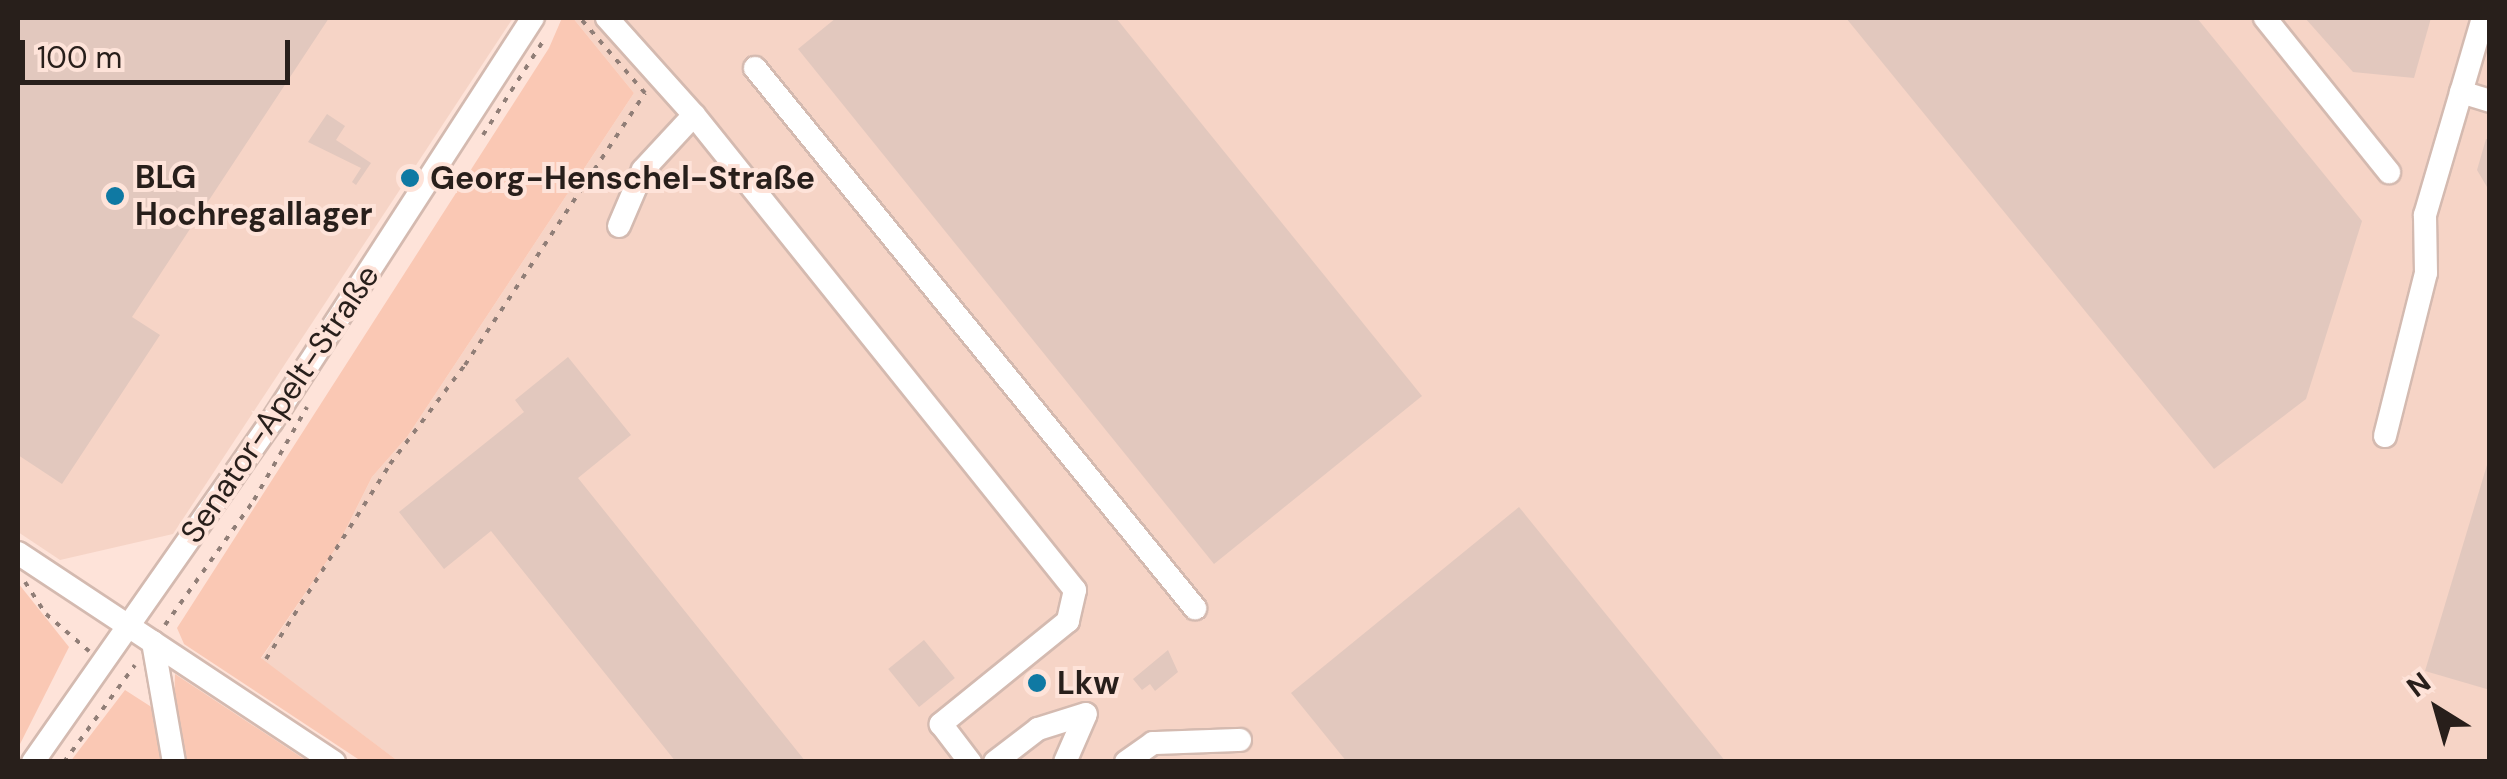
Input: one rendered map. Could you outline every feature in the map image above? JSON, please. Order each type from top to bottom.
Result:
[{"type":"street","name":"Senator-Apelt-Straße","points":[[32,762],[272,421],[533,18]]},
{"type":"street","points":[[607,18],[694,116],[1076,590],[1068,620],[941,724],[970,762]]},
{"type":"street","points":[[2265,18],[2389,172]]},
{"type":"street","points":[[2385,436],[2426,273],[2425,215],[2483,18]]},
{"type":"street","points":[[755,68],[1195,608]]},
{"type":"street","points":[[2461,92],[2490,101]]},
{"type":"street","points":[[620,226],[643,170],[694,116]]},
{"type":"street","points":[[18,553],[334,762]]},
{"type":"street","points":[[152,642],[174,762]]},
{"type":"street","points":[[994,762],[1038,729],[1086,714],[1065,762]]},
{"type":"street","points":[[1126,762],[1154,743],[1240,740]]},
{"type":"path","points":[[266,659],[390,464],[465,365],[644,93],[580,18]]},
{"type":"path","points":[[64,762],[254,500],[308,406]]},
{"type":"path","points":[[18,574],[60,629],[126,677]]},
{"type":"shaded area","points":[[18,18],[513,18],[173,534],[60,560],[18,532]]},
{"type":"shaded area","points":[[562,18],[573,18],[634,93],[407,437],[372,477],[338,545],[261,658],[398,761],[361,761],[184,644],[177,628],[549,48]]},
{"type":"shaded area","points":[[573,18],[2489,18],[2489,761],[398,761],[261,659],[338,545],[372,477],[407,437],[634,93]]},
{"type":"shaded area","points":[[18,583],[69,647],[18,748]]},
{"type":"shaded area","points":[[175,674],[307,761],[70,762],[125,690],[153,708],[174,706]]},
{"type":"building","name":"BLG Hochregallager","points":[[18,18],[329,18],[132,317],[160,335],[62,484],[18,455]]},
{"type":"building","points":[[836,18],[1116,18],[1422,396],[1214,564],[798,49]]},
{"type":"building","points":[[1846,18],[2197,18],[2362,221],[2306,399],[2214,469]]},
{"type":"building","points":[[2305,18],[2431,18],[2414,78],[2353,72]]},
{"type":"building","points":[[327,114],[345,126],[336,140],[371,163],[356,185],[352,182],[361,168],[308,142]]},
{"type":"building","points":[[2486,139],[2490,140],[2490,192],[2477,170]]},
{"type":"building","points":[[568,357],[631,435],[578,478],[806,762],[676,762],[491,531],[444,569],[399,512],[524,412],[515,400]]},
{"type":"building","points":[[2490,455],[2490,690],[2425,671]]},
{"type":"building","points":[[1519,507],[1726,762],[1347,762],[1291,693]]},
{"type":"building","points":[[924,640],[955,678],[919,707],[888,669]]},
{"type":"building","points":[[1168,650],[1178,672],[1155,691],[1150,684],[1142,690],[1133,679]]},
{"type":"place","name":"Georg-Henschel-Straße","points":[[410,178]]},
{"type":"place","name":"BLG Hochregallager","points":[[115,196]]},
{"type":"place","name":"Lkw","points":[[1037,683]]}]
